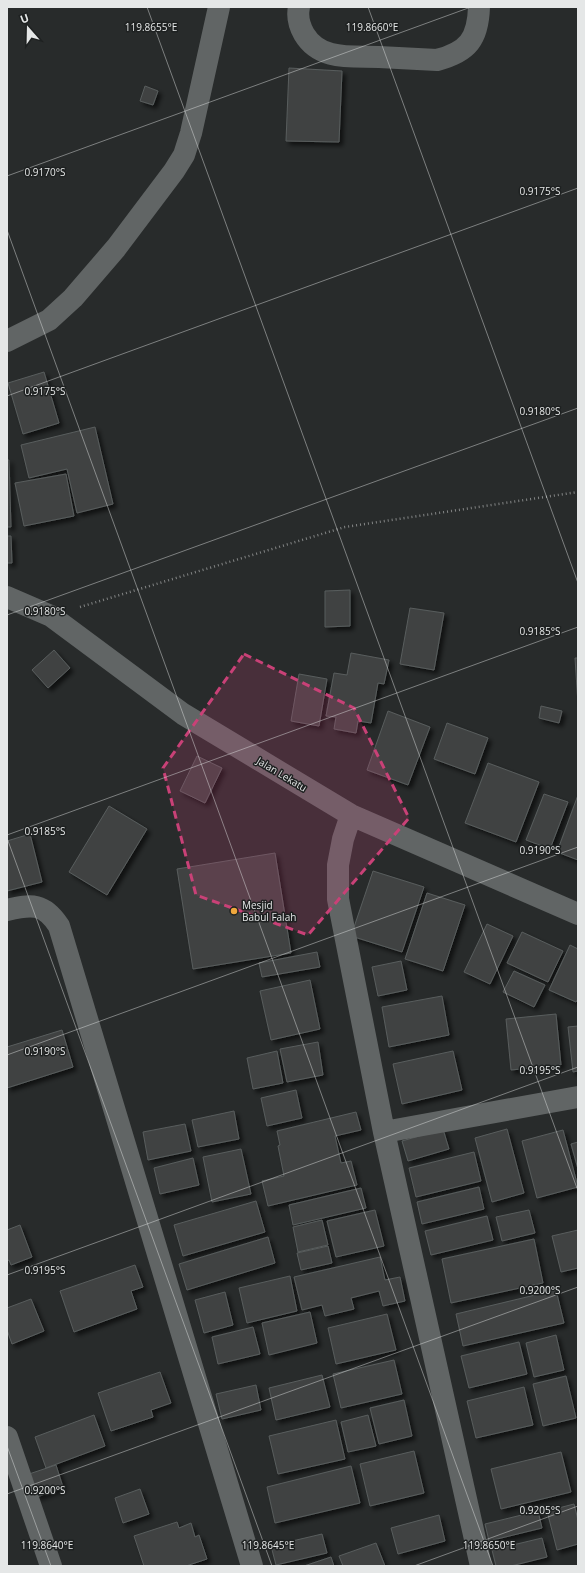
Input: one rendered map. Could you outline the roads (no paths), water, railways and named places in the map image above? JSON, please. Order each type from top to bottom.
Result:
[{"type":"street","points":[[7,341],[48,320],[73,298],[116,248],[181,160],[191,133],[219,7]]},
{"type":"street","points":[[299,7],[298,14],[300,28],[308,41],[316,48],[333,55],[437,60],[450,57],[461,51],[472,42],[479,19],[479,7]]},
{"type":"street","name":"Jalan Lekatu","points":[[7,597],[51,616],[183,714],[351,815],[578,914]]},
{"type":"street","points":[[351,815],[343,839],[338,865],[338,899],[384,1132],[481,1566]]},
{"type":"street","points":[[7,910],[32,906],[51,914],[59,926],[252,1566]]},
{"type":"street","points":[[384,1132],[578,1097]]},
{"type":"street","points":[[7,1437],[51,1566]]},
{"type":"place","name":"Mesjid Babul Falah","points":[[234,911]]}]
